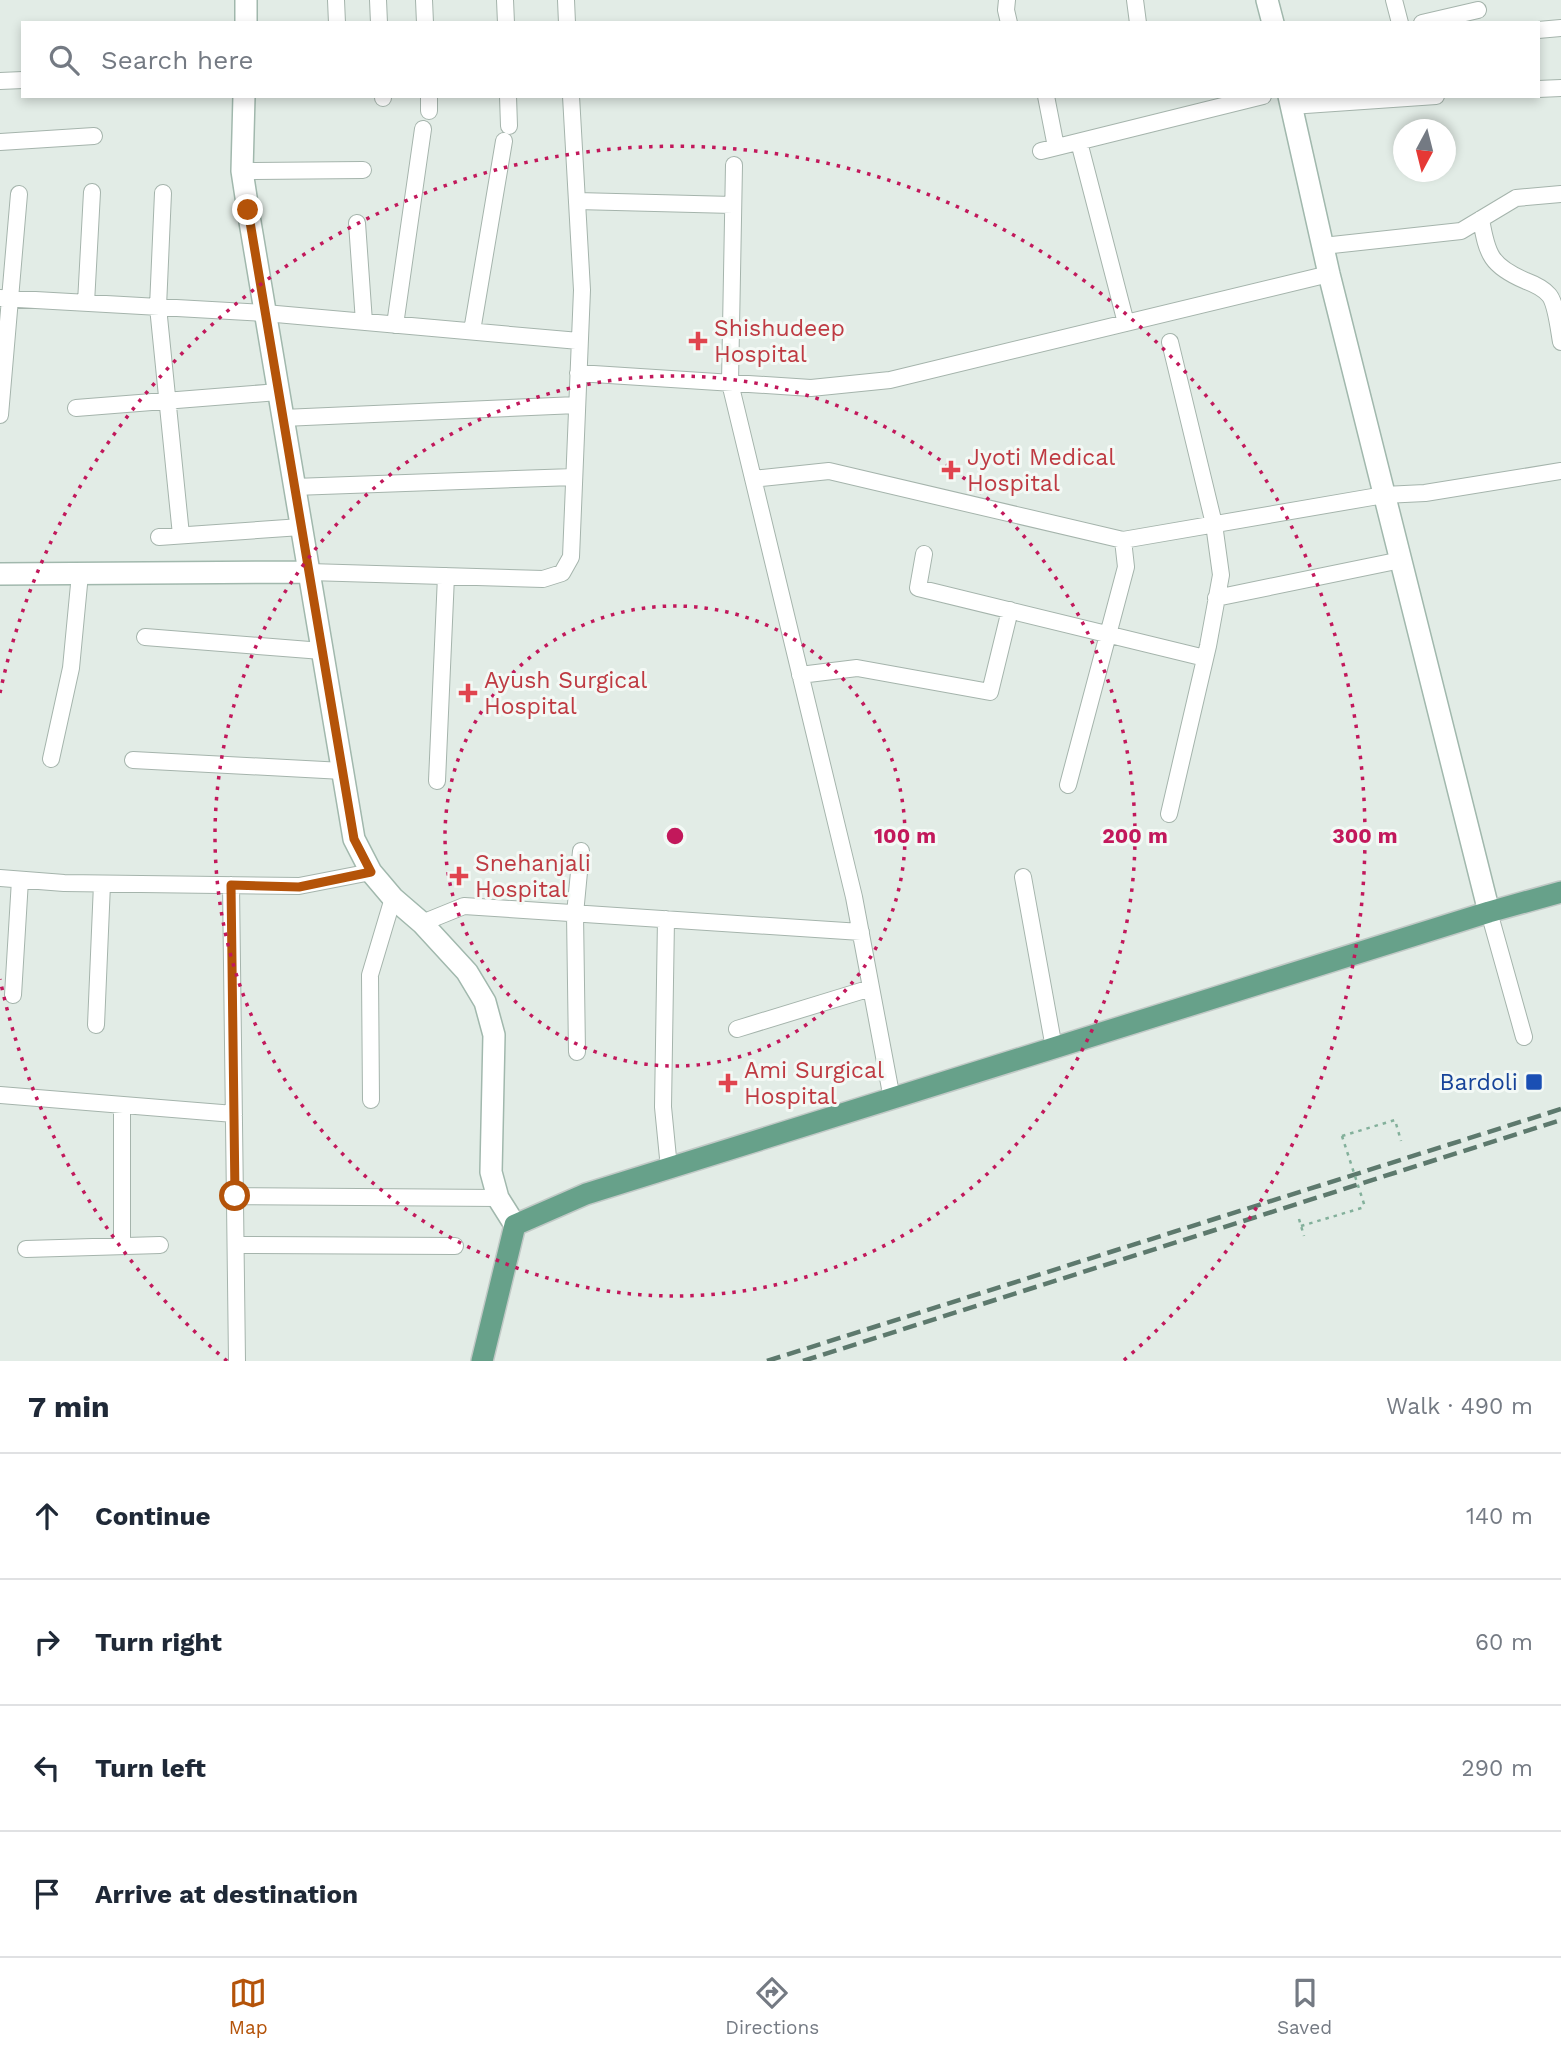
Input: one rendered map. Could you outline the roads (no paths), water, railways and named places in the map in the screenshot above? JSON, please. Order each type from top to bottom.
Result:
[{"type":"main road","points":[[482,1361],[515,1225],[586,1195],[668,1168],[1489,912],[1561,892]]},
{"type":"street","points":[[246,0],[246,21]]},
{"type":"street","points":[[336,0],[337,21]]},
{"type":"street","points":[[378,0],[379,21]]},
{"type":"street","points":[[424,0],[425,21]]},
{"type":"street","points":[[505,0],[506,21]]},
{"type":"street","points":[[566,0],[568,21]]},
{"type":"street","points":[[1007,0],[1009,21]]},
{"type":"street","points":[[1135,0],[1138,21]]},
{"type":"street","points":[[1268,0],[1273,21]]},
{"type":"street","points":[[1394,0],[1399,21]]},
{"type":"street","points":[[1431,21],[1478,11]]},
{"type":"street","points":[[1540,30],[1561,28]]},
{"type":"street","points":[[0,81],[21,80]]},
{"type":"street","points":[[1540,89],[1561,88]]},
{"type":"street","points":[[244,98],[242,172],[354,839],[371,872],[393,898],[422,923],[467,972],[485,1002],[494,1035],[491,1172],[498,1198],[515,1225]]},
{"type":"street","points":[[472,331],[507,133],[508,98]]},
{"type":"street","points":[[0,575],[309,572],[543,579],[562,573],[571,557],[582,290],[572,98]]},
{"type":"street","points":[[1046,98],[1048,149],[1255,98]]},
{"type":"street","points":[[1378,98],[1290,101],[1329,274],[1384,495],[1489,912],[1524,1037]]},
{"type":"street","points":[[395,325],[423,129]]},
{"type":"street","points":[[0,142],[94,136]]},
{"type":"street","points":[[1079,142],[1126,323]]},
{"type":"street","points":[[734,164],[730,383],[861,932],[892,1099]]},
{"type":"street","points":[[242,172],[363,170]]},
{"type":"street","points":[[86,303],[92,192]]},
{"type":"street","points":[[163,193],[158,307],[181,535]]},
{"type":"street","points":[[0,415],[6,298],[19,194]]},
{"type":"street","points":[[1323,246],[1461,231],[1516,198],[1561,194]]},
{"type":"street","points":[[577,201],[733,205]]},
{"type":"street","points":[[1480,219],[1487,250],[1499,266],[1556,295],[1561,342]]},
{"type":"street","points":[[357,223],[364,322]]},
{"type":"street","points":[[578,373],[811,388],[890,380],[1329,274]]},
{"type":"street","points":[[6,298],[265,313],[579,341]]},
{"type":"street","points":[[1169,814],[1221,575],[1214,524],[1170,342]]},
{"type":"street","points":[[76,408],[278,392]]},
{"type":"street","points":[[283,418],[577,405]]},
{"type":"street","points":[[753,479],[829,471],[1123,540],[1384,495],[1426,494],[1561,471]]},
{"type":"street","points":[[294,487],[574,477]]},
{"type":"street","points":[[159,537],[301,527]]},
{"type":"street","points":[[1068,785],[1126,566],[1123,540]]},
{"type":"street","points":[[924,554],[918,588],[1205,658]]},
{"type":"street","points":[[1216,598],[1401,560]]},
{"type":"street","points":[[51,759],[71,668],[80,574]]},
{"type":"street","points":[[437,781],[446,576]]},
{"type":"street","points":[[800,675],[857,668],[990,692],[1010,610]]},
{"type":"street","points":[[145,637],[322,651]]},
{"type":"street","points":[[133,760],[343,771]]},
{"type":"street","points":[[577,1052],[575,914],[581,851]]},
{"type":"street","points":[[0,878],[102,884],[299,887],[371,872]]},
{"type":"street","points":[[1023,877],[1054,1048]]},
{"type":"street","points":[[13,995],[20,880]]},
{"type":"street","points":[[96,1025],[102,884]]},
{"type":"street","points":[[231,885],[237,1361]]},
{"type":"street","points":[[371,1100],[370,975],[393,898]]},
{"type":"street","points":[[422,923],[464,906],[861,932]]},
{"type":"street","points":[[666,919],[663,1107],[668,1168]]},
{"type":"street","points":[[737,1029],[871,988]]},
{"type":"street","points":[[0,1095],[234,1114]]},
{"type":"street","points":[[121,1105],[121,1246]]},
{"type":"street","points":[[235,1196],[498,1198]]},
{"type":"street","points":[[26,1249],[160,1245]]},
{"type":"street","points":[[236,1245],[455,1246]]},
{"type":"railway","points":[[767,1361],[1561,1109]]},
{"type":"railway","points":[[803,1361],[1561,1120]]},
{"type":"place","name":"Shishudeep Hospital","points":[[698,341]]},
{"type":"place","name":"Jyoti Medical Hospital","points":[[951,470]]},
{"type":"place","name":"Ayush Surgical Hospital","points":[[468,693]]},
{"type":"place","name":"Snehanjali Hospital","points":[[459,876]]},
{"type":"place","name":"Bardoli","points":[[1534,1082]]},
{"type":"place","name":"Ami Surgical Hospital","points":[[728,1083]]}]
